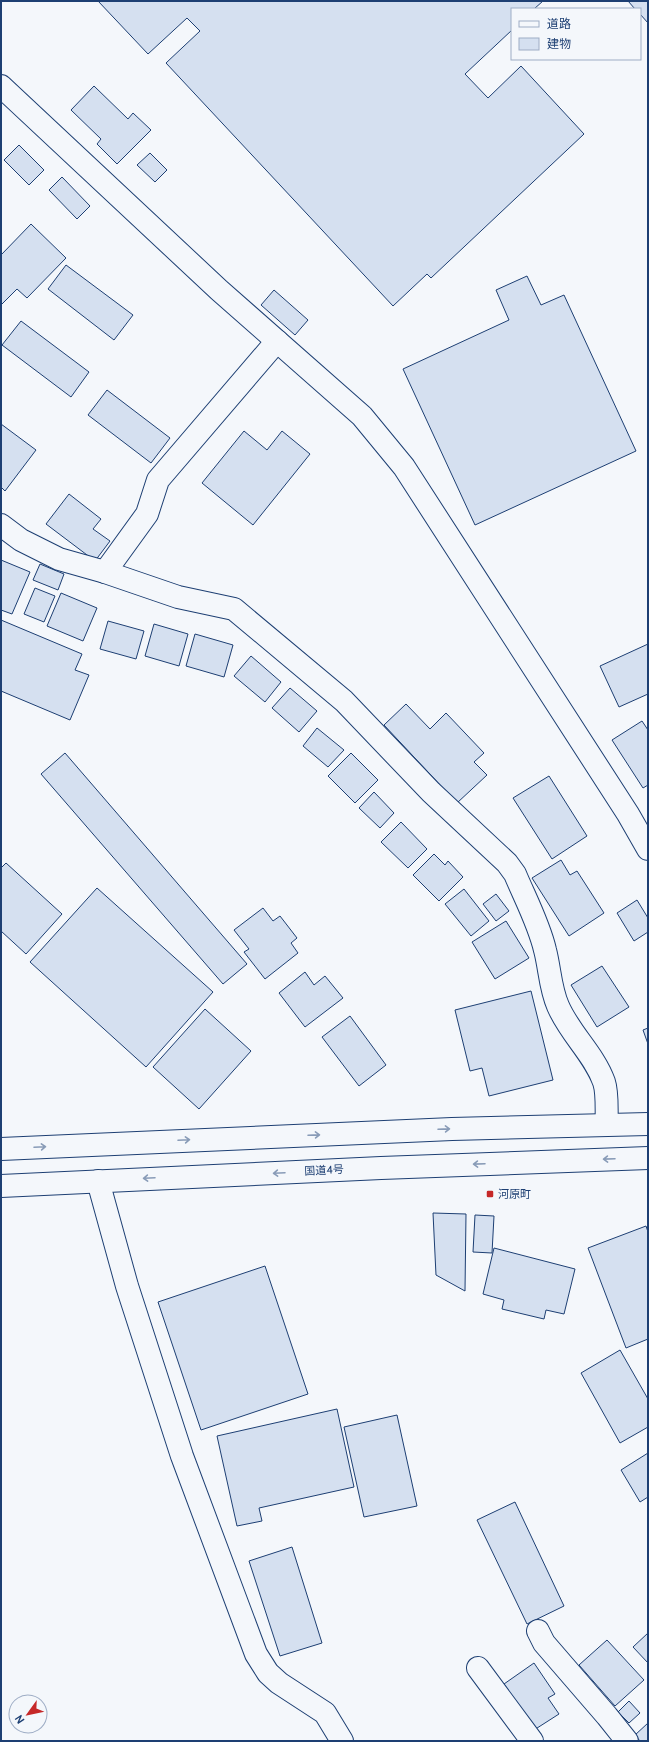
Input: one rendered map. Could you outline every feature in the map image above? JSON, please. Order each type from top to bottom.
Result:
[{"type":"main road","points":[[1,86],[113,192],[362,416],[404,467],[628,814],[648,849]]},
{"type":"main road","points":[[105,572],[147,514],[158,480],[277,341]]},
{"type":"main road","points":[[1,525],[21,540],[59,559],[105,572],[178,597],[234,609],[344,701],[431,792],[507,863],[515,874],[545,949],[551,988],[559,1008],[573,1034],[600,1072],[605,1084],[607,1124]]},
{"type":"main road","points":[[1,1149],[428,1130],[648,1124]]},
{"type":"main road","name":"国道4号","points":[[1,1186],[648,1158]]},
{"type":"main road","points":[[98,1181],[127,1286],[182,1456],[256,1654],[268,1673],[279,1683],[326,1713],[342,1741]]},
{"type":"main road","points":[[538,1631],[544,1643],[627,1741]]},
{"type":"main road","points":[[478,1668],[532,1741]]},
{"type":"building","points":[[98,1],[543,1],[535,8],[511,8],[511,31],[465,74],[488,98],[521,66],[584,134],[431,278],[427,274],[393,306],[166,63],[200,31],[187,18],[148,54]]},
{"type":"building","points":[[628,1],[648,1],[648,23],[641,15],[641,8],[634,8]]},
{"type":"building","points":[[94,86],[128,119],[133,113],[151,130],[117,164],[97,144],[101,139],[71,110]]},
{"type":"building","points":[[19,145],[44,170],[29,185],[4,160]]},
{"type":"building","points":[[150,153],[167,170],[155,182],[137,165]]},
{"type":"building","points":[[62,177],[90,206],[77,219],[49,190]]},
{"type":"building","points":[[31,224],[66,258],[27,298],[17,289],[1,305],[1,255]]},
{"type":"building","points":[[66,265],[133,315],[114,340],[48,289]]},
{"type":"building","points":[[527,276],[541,305],[564,295],[636,451],[475,525],[403,369],[509,320],[496,290]]},
{"type":"building","points":[[274,290],[308,320],[295,335],[261,305]]},
{"type":"building","points":[[21,321],[89,372],[71,397],[2,345]]},
{"type":"building","points":[[107,390],[170,438],[151,463],[88,415]]},
{"type":"building","points":[[1,424],[36,450],[5,491],[1,487]]},
{"type":"building","points":[[244,431],[267,450],[282,431],[310,454],[253,525],[202,483]]},
{"type":"building","points":[[69,494],[101,519],[93,529],[110,541],[95,561],[46,524]]},
{"type":"building","points":[[1,560],[30,572],[12,614],[1,610]]},
{"type":"building","points":[[40,564],[64,574],[58,590],[33,580]]},
{"type":"building","points":[[35,588],[55,596],[44,622],[24,614]]},
{"type":"building","points":[[61,593],[97,608],[83,641],[47,626]]},
{"type":"building","points":[[1,620],[82,654],[75,670],[89,675],[70,720],[1,691]]},
{"type":"building","points":[[108,621],[144,631],[136,659],[100,649]]},
{"type":"building","points":[[154,624],[188,634],[179,666],[145,656]]},
{"type":"building","points":[[195,634],[233,645],[224,677],[186,666]]},
{"type":"building","points":[[648,644],[648,694],[619,707],[600,666]]},
{"type":"building","points":[[251,656],[281,682],[265,702],[234,676]]},
{"type":"building","points":[[290,688],[317,711],[299,732],[272,708]]},
{"type":"building","points":[[406,704],[430,729],[446,713],[484,753],[474,762],[487,775],[457,803],[384,725]]},
{"type":"building","points":[[642,721],[648,730],[648,785],[643,788],[612,740]]},
{"type":"building","points":[[317,728],[344,750],[328,767],[303,746]]},
{"type":"building","points":[[65,753],[247,964],[223,984],[41,774]]},
{"type":"building","points":[[351,753],[378,780],[355,803],[328,776]]},
{"type":"building","points":[[549,776],[587,836],[552,859],[513,798]]},
{"type":"building","points":[[374,792],[394,813],[380,828],[359,808]]},
{"type":"building","points":[[401,822],[427,849],[408,868],[381,842]]},
{"type":"building","points":[[434,854],[445,865],[448,861],[463,877],[439,901],[413,875]]},
{"type":"building","points":[[561,860],[570,875],[577,871],[604,913],[569,936],[532,878]]},
{"type":"building","points":[[6,863],[62,914],[26,954],[1,931],[1,868]]},
{"type":"building","points":[[97,888],[213,992],[146,1067],[30,962]]},
{"type":"building","points":[[464,889],[489,921],[471,936],[445,904]]},
{"type":"building","points":[[496,894],[509,911],[496,921],[483,904]]},
{"type":"building","points":[[637,900],[648,918],[648,932],[634,941],[617,913]]},
{"type":"building","points":[[263,908],[273,921],[280,916],[297,938],[291,943],[298,953],[265,979],[244,952],[249,949],[234,930]]},
{"type":"building","points":[[506,921],[529,958],[495,979],[472,942]]},
{"type":"building","points":[[602,966],[629,1007],[597,1027],[571,985]]},
{"type":"building","points":[[305,972],[314,985],[325,976],[343,998],[305,1027],[279,993]]},
{"type":"building","points":[[531,991],[553,1080],[489,1096],[482,1068],[470,1071],[455,1010]]},
{"type":"building","points":[[205,1009],[251,1051],[199,1109],[153,1067]]},
{"type":"building","points":[[350,1016],[386,1065],[359,1086],[322,1037]]},
{"type":"building","points":[[648,1028],[648,1044],[643,1030]]},
{"type":"building","points":[[433,1213],[466,1214],[465,1291],[436,1275]]},
{"type":"building","points":[[475,1215],[494,1216],[492,1253],[473,1252]]},
{"type":"building","points":[[646,1226],[648,1232],[648,1339],[626,1348],[588,1248]]},
{"type":"building","points":[[494,1248],[575,1269],[564,1314],[546,1310],[544,1319],[502,1309],[504,1300],[483,1294]]},
{"type":"building","points":[[265,1266],[308,1394],[201,1430],[158,1302]]},
{"type":"building","points":[[620,1350],[648,1399],[648,1427],[620,1443],[581,1373]]},
{"type":"building","points":[[337,1409],[354,1487],[259,1508],[262,1521],[237,1526],[217,1436]]},
{"type":"building","points":[[397,1415],[417,1506],[364,1517],[344,1427]]},
{"type":"building","points":[[648,1453],[648,1497],[640,1502],[621,1470]]},
{"type":"building","points":[[515,1502],[564,1606],[527,1624],[477,1520]]},
{"type":"building","points":[[292,1547],[322,1643],[280,1656],[249,1561]]},
{"type":"building","points":[[648,1633],[648,1663],[633,1647]]},
{"type":"building","points":[[607,1640],[644,1680],[615,1706],[579,1665]]},
{"type":"building","points":[[534,1663],[555,1694],[548,1698],[559,1714],[534,1730],[504,1684]]},
{"type":"building","points":[[629,1701],[640,1713],[629,1723],[618,1712]]},
{"type":"building","points":[[648,1723],[648,1741],[640,1741],[635,1735]]},
{"type":"place","name":"河原町","points":[[490,1194]]}]
